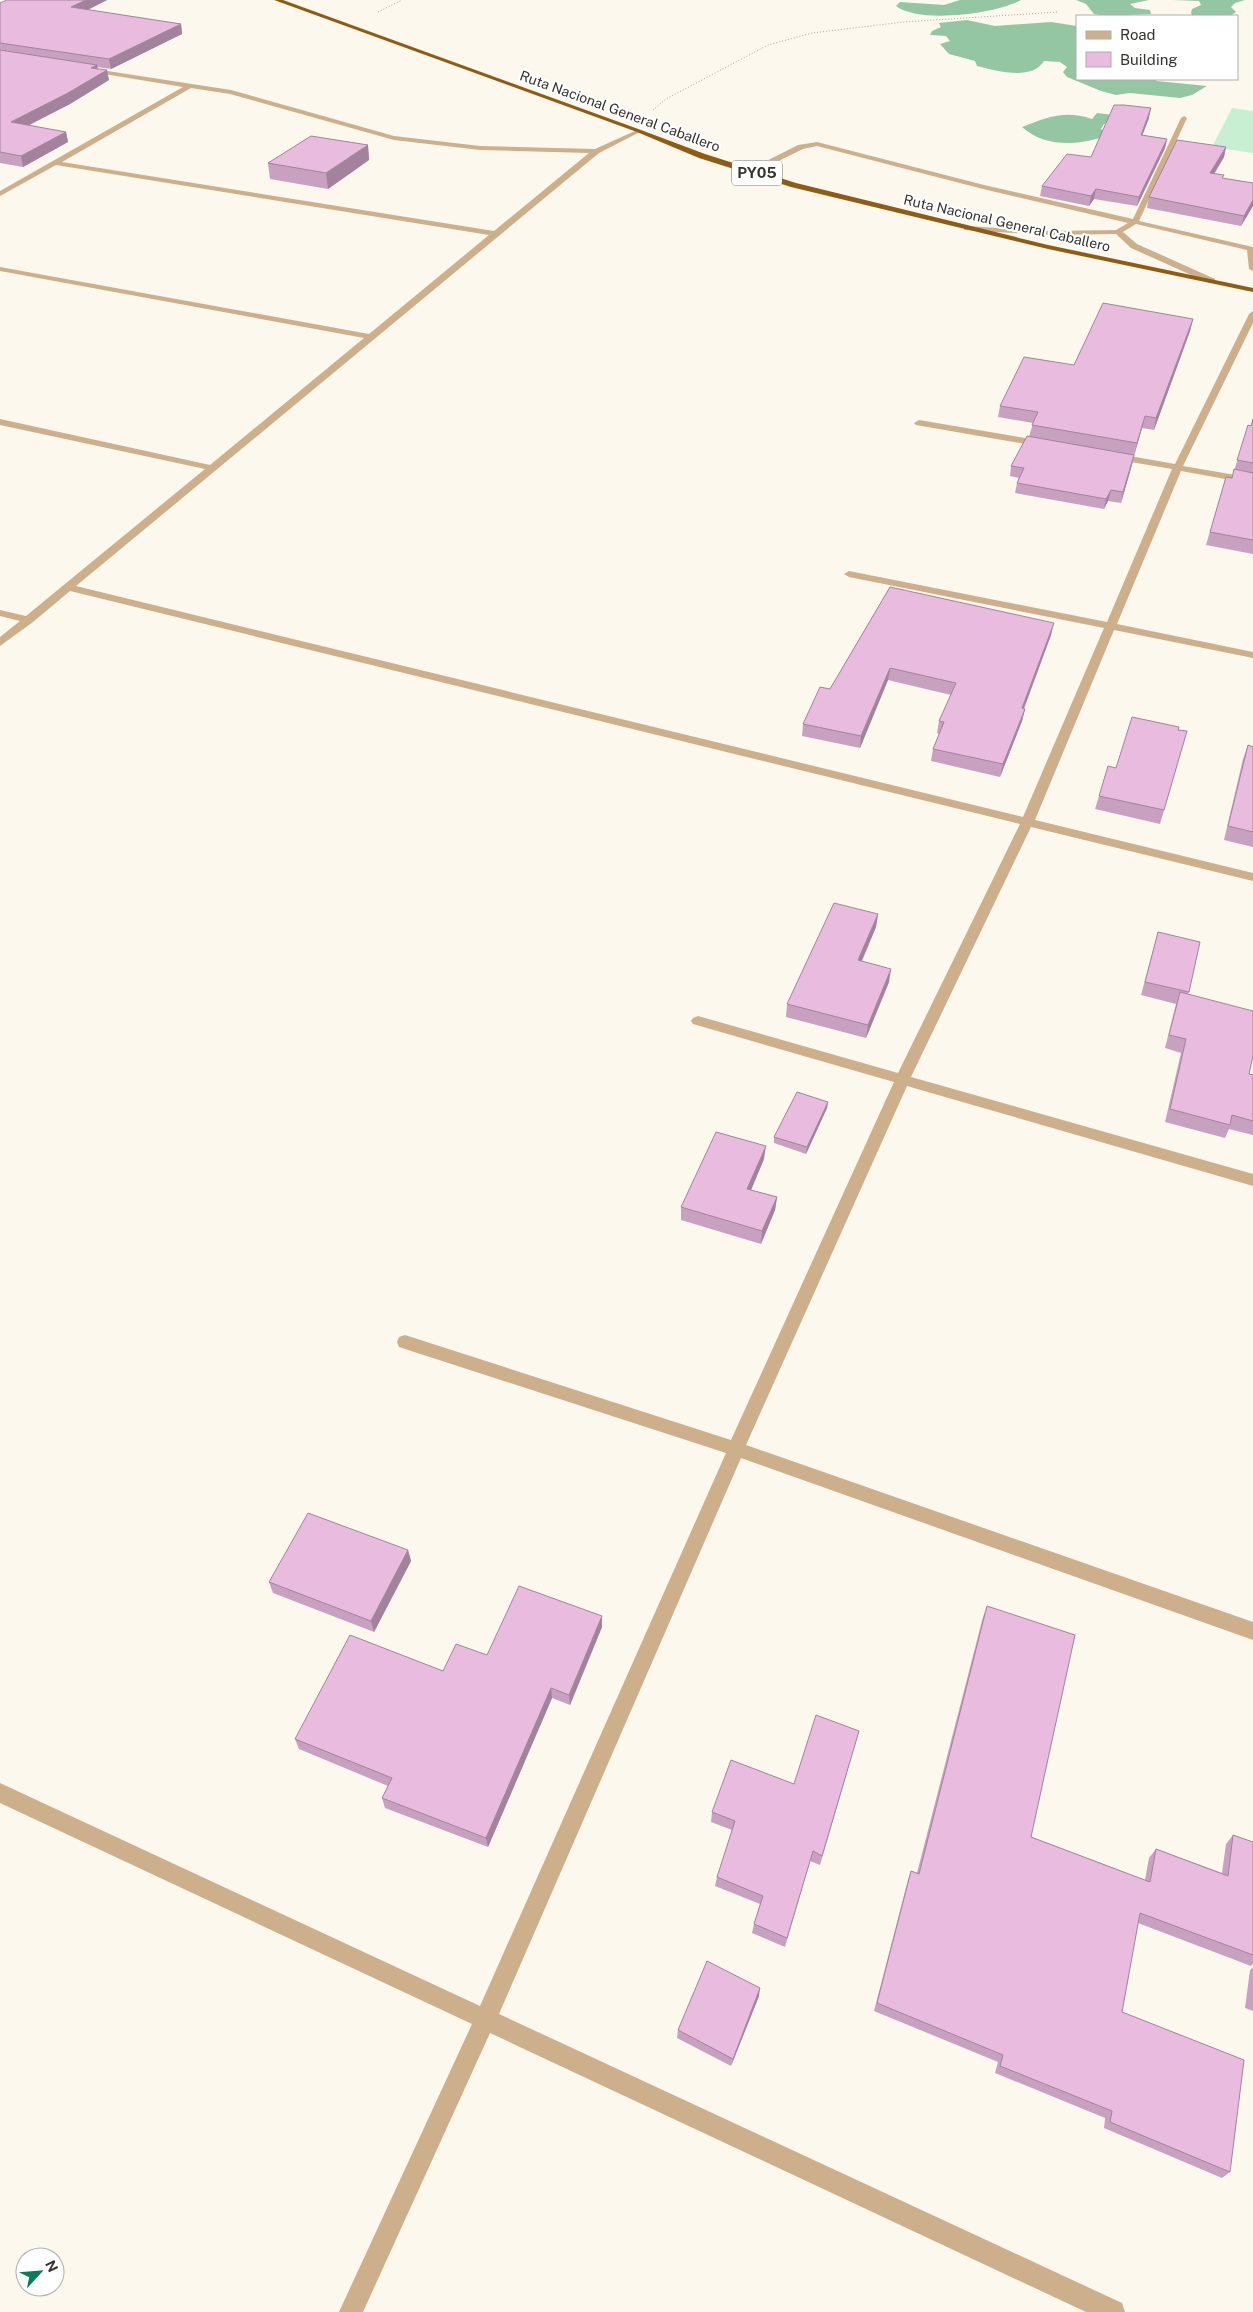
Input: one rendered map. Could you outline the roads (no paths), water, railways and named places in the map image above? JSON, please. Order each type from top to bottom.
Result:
[{"type":"highway","name":"Ruta Nacional General Caballero","points":[[277,0],[702,156],[794,185],[967,228],[1253,290]]},
{"type":"street","points":[[76,68],[231,92],[394,138],[480,148],[596,151]]},
{"type":"street","points":[[0,194],[191,86]]},
{"type":"street","points":[[967,228],[1048,233],[1118,232],[1135,222],[1184,118]]},
{"type":"street","points":[[0,643],[498,234],[596,151],[635,130]]},
{"type":"street","points":[[751,171],[802,147],[817,144],[984,187],[1252,249],[1253,269]]},
{"type":"street","points":[[55,163],[498,234]]},
{"type":"street","points":[[1118,232],[1142,250],[1212,281]]},
{"type":"street","points":[[0,269],[372,337]]},
{"type":"street","points":[[351,2312],[485,2020],[736,1449],[902,1080],[1027,823],[1178,467],[1253,314]]},
{"type":"street","points":[[0,422],[213,468]]},
{"type":"street","points":[[919,423],[1053,446]]},
{"type":"street","points":[[1101,454],[1253,481]]},
{"type":"street","points":[[849,574],[1253,654]]},
{"type":"street","points":[[68,587],[1253,877]]},
{"type":"street","points":[[0,613],[28,620]]},
{"type":"street","points":[[698,1021],[1253,1180]]},
{"type":"street","points":[[404,1342],[736,1449],[1253,1631]]},
{"type":"street","points":[[0,1793],[1113,2312]]}]
